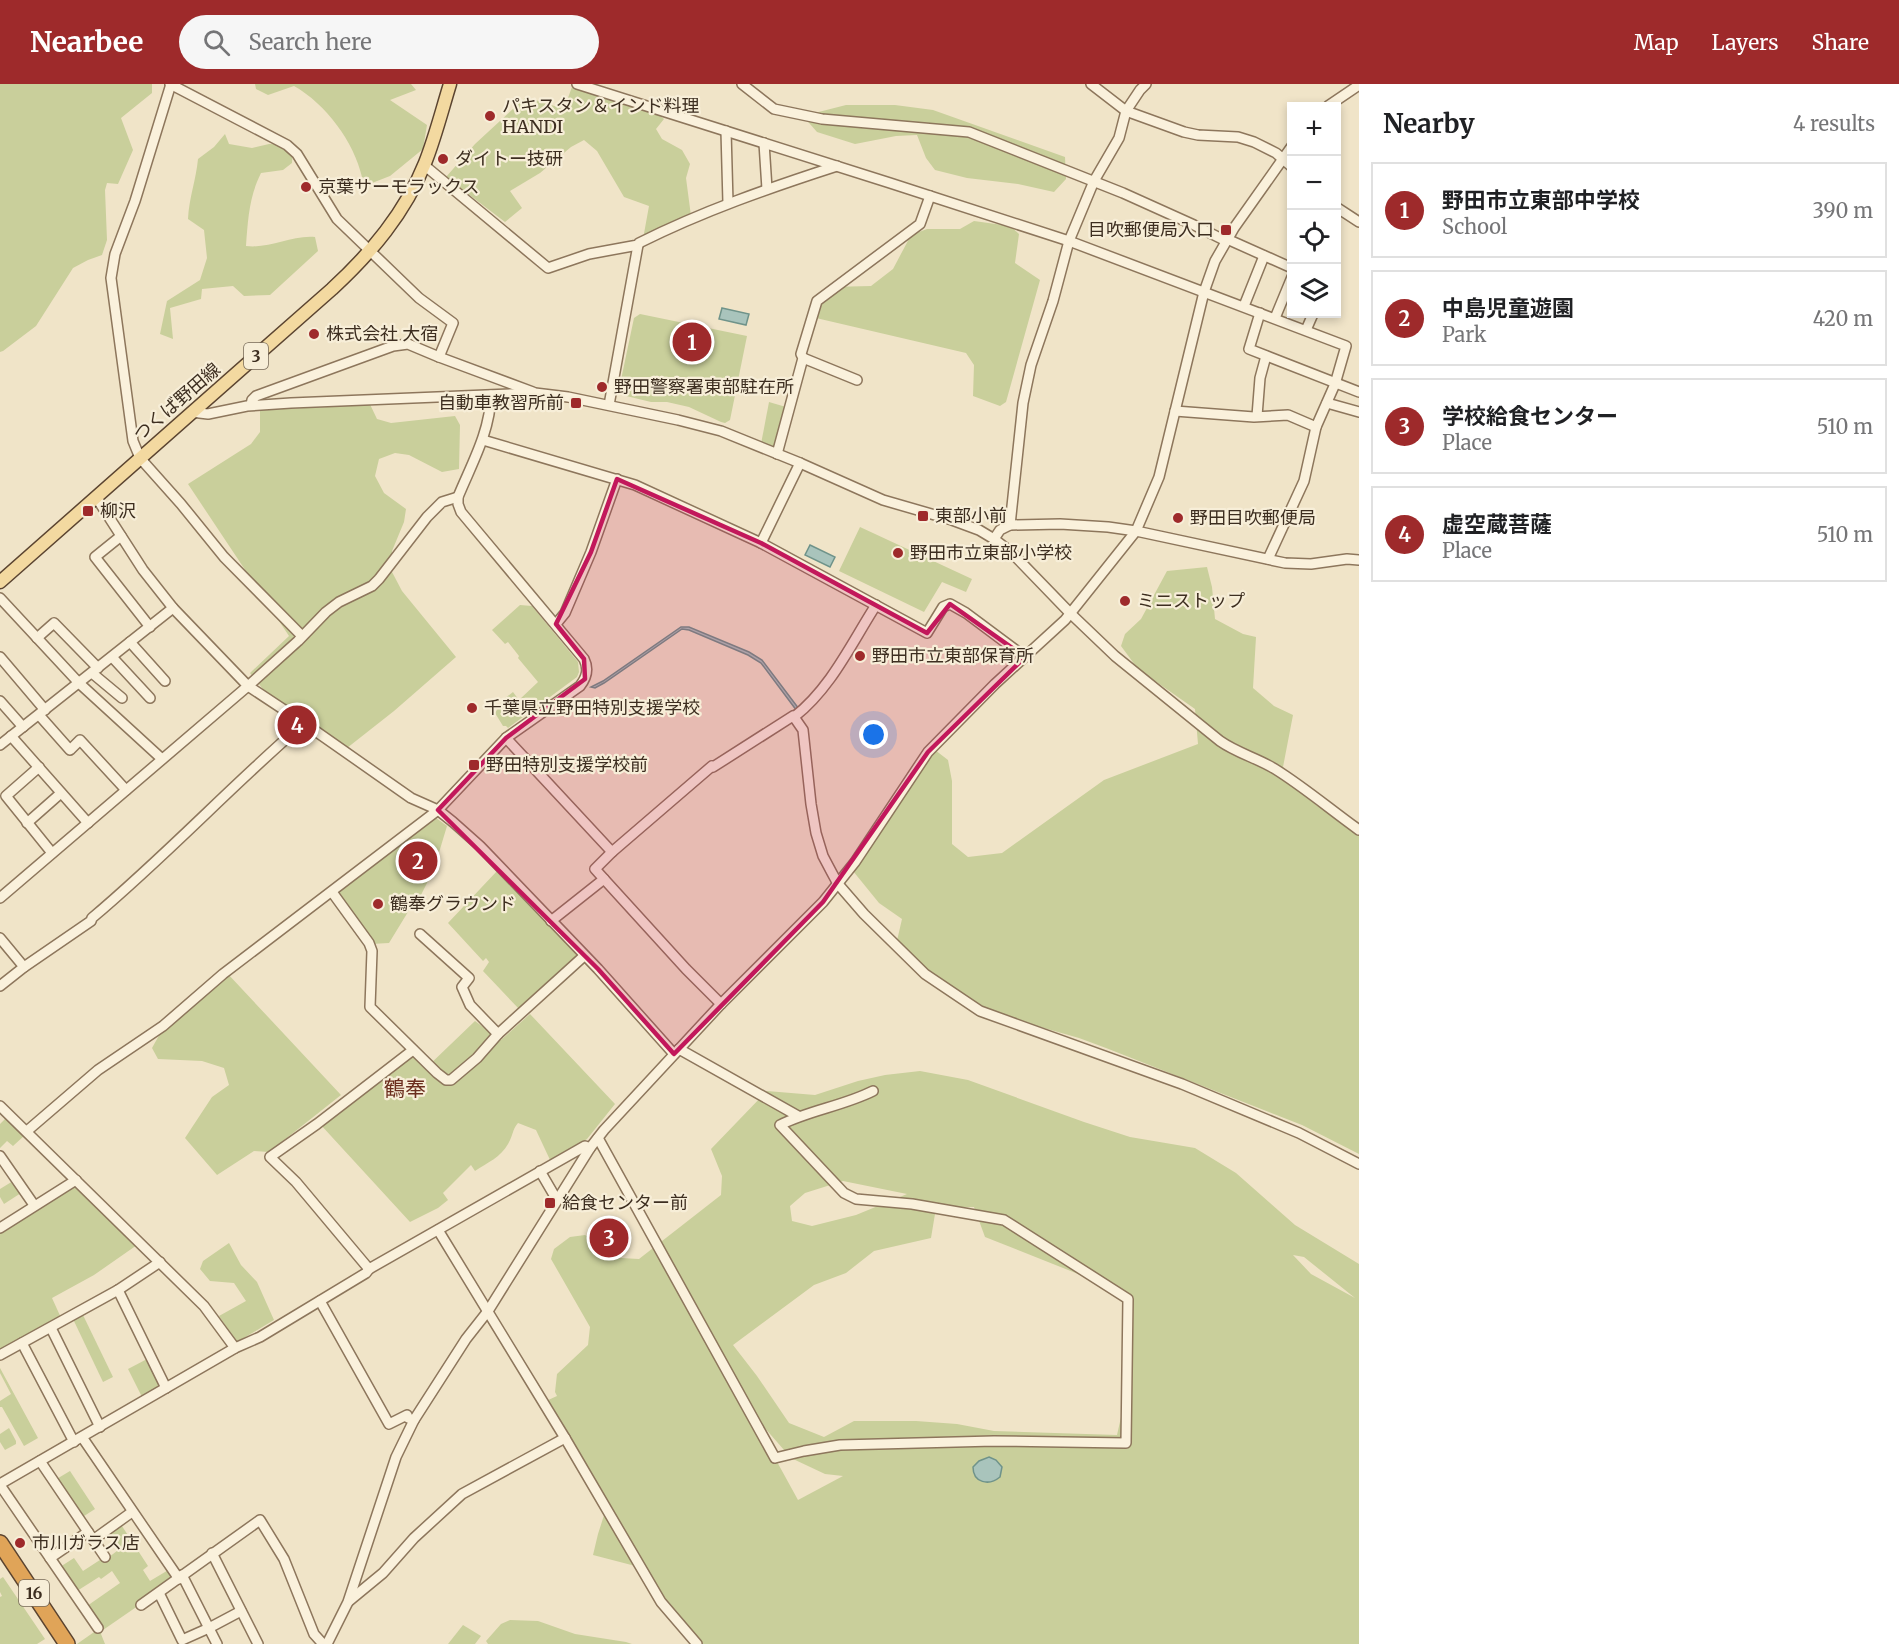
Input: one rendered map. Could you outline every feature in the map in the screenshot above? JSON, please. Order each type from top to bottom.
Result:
[{"type":"highway","name":"16","points":[[0,1543],[68,1644]]},
{"type":"highway","name":"16","points":[[0,1560],[56,1644]]},
{"type":"main road","name":"つくば野田線","points":[[0,582],[332,289],[370,251],[397,215],[424,165],[450,84]]},
{"type":"street","points":[[302,636],[224,557],[140,458],[132,441],[111,278],[112,264],[135,201],[170,84],[287,145],[297,154],[337,219],[418,298],[453,323],[439,357]]},
{"type":"street","points":[[577,84],[1069,241],[1346,346],[1335,384],[1316,427],[1304,481],[1268,559]]},
{"type":"street","points":[[742,84],[774,109],[822,119],[969,132],[1094,181],[1287,266]]},
{"type":"street","points":[[1091,84],[1126,111],[1184,132],[1238,137],[1254,142],[1287,162]]},
{"type":"street","points":[[1010,525],[1023,403],[1031,365],[1053,301],[1069,241],[1094,181],[1119,138],[1126,111],[1146,84]]},
{"type":"street","points":[[1334,102],[1359,85]]},
{"type":"street","points":[[726,131],[728,203]]},
{"type":"street","points":[[764,143],[767,189]]},
{"type":"street","points":[[141,1605],[260,1520],[284,1559],[314,1635],[325,1644],[348,1602],[396,1457],[414,1420],[466,1338],[488,1311],[590,1148],[616,1116],[721,1004],[798,928],[838,884],[928,752],[995,684],[1065,620],[1136,531],[1159,477],[1204,292],[1215,261],[1226,240],[1287,153]]},
{"type":"street","points":[[424,165],[548,268],[589,254],[638,245],[673,225],[728,203],[837,166]]},
{"type":"street","points":[[777,454],[803,358],[801,354],[817,301],[920,224],[930,196]]},
{"type":"street","points":[[1341,210],[1359,222]]},
{"type":"street","points":[[609,405],[638,245]]},
{"type":"street","points":[[1244,306],[1264,256]]},
{"type":"street","points":[[1275,318],[1287,289]]},
{"type":"street","points":[[1260,313],[1249,349],[1359,392]]},
{"type":"street","points":[[1306,330],[1311,318]]},
{"type":"street","points":[[251,405],[256,396],[393,346],[408,344],[535,393]]},
{"type":"street","points":[[1257,416],[1260,378],[1266,356]]},
{"type":"street","points":[[803,358],[857,380]]},
{"type":"street","points":[[191,412],[208,414],[251,405],[535,393],[568,397],[697,424],[734,436],[883,500],[952,520],[994,538],[1011,552],[1115,656],[1220,741],[1286,776],[1359,830]]},
{"type":"street","points":[[27,1131],[98,1070],[163,1026],[223,974],[438,810],[506,738],[580,686],[585,679],[587,672],[584,659],[461,512],[458,504],[458,497],[483,440],[489,417],[491,395]]},
{"type":"street","points":[[1327,402],[1359,412]]},
{"type":"street","points":[[1175,411],[1257,416],[1288,415],[1316,427]]},
{"type":"street","points":[[483,440],[644,489],[761,543],[927,633],[943,608],[950,604],[966,613],[1025,657]]},
{"type":"street","points":[[761,543],[800,463]]},
{"type":"street","points":[[556,624],[565,613],[591,552],[617,479]]},
{"type":"street","points":[[96,497],[143,570],[173,608],[248,686],[411,798],[438,810],[480,846],[677,1051],[798,1116]]},
{"type":"street","points":[[0,898],[248,686],[326,612],[379,579],[442,502],[458,497]]},
{"type":"street","points":[[994,538],[1000,530],[1010,525],[1060,524],[1136,531],[1296,564],[1359,560]]},
{"type":"street","points":[[121,536],[95,557],[150,627]]},
{"type":"street","points":[[0,598],[79,683],[162,759]]},
{"type":"street","points":[[721,1004],[595,869],[712,766],[805,709],[825,687],[876,605]]},
{"type":"street","points":[[0,745],[173,608]]},
{"type":"street","points":[[37,638],[54,623],[95,671],[122,698]]},
{"type":"street","points":[[130,642],[165,681]]},
{"type":"street","points":[[0,657],[70,750],[80,740],[126,790]]},
{"type":"street","points":[[112,657],[150,698]]},
{"type":"street","points":[[0,701],[23,726]]},
{"type":"street","points":[[794,717],[803,729],[811,804],[823,856],[838,884],[864,914],[925,974],[980,1011],[1182,1084],[1299,1133],[1359,1164]]},
{"type":"street","points":[[0,986],[91,921],[215,807],[254,766],[304,723]]},
{"type":"street","points":[[11,736],[88,823]]},
{"type":"street","points":[[506,738],[612,852]]},
{"type":"street","points":[[39,767],[6,796],[52,854]]},
{"type":"street","points":[[27,823],[61,793]]},
{"type":"street","points":[[551,921],[604,879]]},
{"type":"street","points":[[332,892],[369,943],[372,951],[370,1007],[446,1080],[450,1080],[477,1058],[498,1034],[584,956]]},
{"type":"street","points":[[420,934],[469,978],[462,987],[470,1005],[498,1034]]},
{"type":"street","points":[[0,938],[24,967]]},
{"type":"street","points":[[369,1269],[296,1182],[270,1157],[413,1050]]},
{"type":"street","points":[[598,1138],[775,1458],[840,1445],[994,1441],[1126,1443],[1128,1299],[1004,1220],[912,1204],[855,1199],[844,1193],[780,1125],[798,1116],[835,1106],[873,1091]]},
{"type":"street","points":[[2,1112],[27,1131],[204,1306],[235,1348]]},
{"type":"street","points":[[98,1628],[0,1485],[235,1348],[260,1337],[366,1273],[369,1269],[540,1171],[585,1146],[590,1148]]},
{"type":"street","points":[[0,1156],[34,1205]]},
{"type":"street","points":[[540,1171],[554,1195],[559,1198]]},
{"type":"street","points":[[0,1228],[76,1180]]},
{"type":"street","points":[[438,1230],[565,1438],[661,1602],[697,1644]]},
{"type":"street","points":[[0,1355],[118,1290],[160,1262]]},
{"type":"street","points":[[118,1290],[166,1388]]},
{"type":"street","points":[[320,1301],[389,1424],[406,1415],[414,1420]]},
{"type":"street","points":[[51,1328],[100,1427]]},
{"type":"street","points":[[22,1343],[78,1440],[181,1577],[217,1644]]},
{"type":"street","points":[[348,1602],[383,1573],[414,1538],[462,1494],[565,1438]]},
{"type":"street","points":[[40,1461],[105,1557]]},
{"type":"street","points":[[50,1558],[132,1512]]},
{"type":"street","points":[[212,1553],[258,1644]]},
{"type":"street","points":[[159,1593],[182,1640],[242,1611]]},
{"type":"highlighted area","points":[[617,479],[761,543],[927,633],[950,604],[1025,657],[928,752],[823,902],[674,1054],[598,969],[438,810],[506,738],[585,679],[584,659],[556,624],[591,552]]},
{"type":"green space","points":[[0,84],[152,84],[152,93],[121,118],[133,150],[118,184],[107,183],[105,190],[107,240],[102,255],[73,268],[36,326],[0,352]]},
{"type":"green space","points":[[255,84],[411,84],[416,90],[390,100],[427,125],[423,149],[390,176],[372,183],[362,177],[345,138],[337,125],[317,103],[294,86],[268,95],[256,89]]},
{"type":"green space","points":[[573,84],[654,111],[664,119],[656,129],[662,139],[682,150],[690,164],[686,178],[691,216],[643,239],[649,206],[624,197],[597,151],[584,140],[571,147],[540,173],[510,191],[522,208],[505,222],[446,177],[475,144],[526,97],[564,109]]},
{"type":"green space","points":[[846,105],[895,105],[933,110],[1065,157],[1066,179],[1054,192],[1018,184],[967,178],[935,170],[926,158],[917,135],[896,136],[855,144],[817,132],[803,116]]},
{"type":"green space","points":[[225,134],[229,144],[252,148],[269,144],[293,145],[292,163],[283,170],[261,173],[248,218],[246,246],[264,246],[297,238],[315,237],[318,251],[270,295],[244,296],[233,286],[202,289],[201,299],[170,308],[173,339],[160,334],[167,301],[200,280],[207,258],[204,230],[188,219],[198,159],[214,147]]},
{"type":"green space","points":[[974,221],[1010,226],[1019,234],[1015,263],[1040,280],[1006,402],[1000,406],[973,396],[974,365],[966,353],[816,318],[812,305],[820,292],[830,287],[871,286],[893,269],[911,235],[927,229],[960,229]]},
{"type":"green space","points":[[640,314],[747,336],[730,420],[725,423],[689,407],[667,402],[651,402],[618,394],[634,318]]},
{"type":"green space","points":[[366,396],[377,419],[391,423],[455,416],[460,425],[459,469],[442,472],[409,455],[395,453],[379,459],[375,476],[384,493],[406,509],[404,522],[392,551],[392,572],[402,591],[456,657],[347,748],[307,723],[296,730],[250,673],[289,636],[188,484],[251,444],[260,432],[260,410],[327,407]]},
{"type":"green space","points":[[769,402],[786,407],[776,450],[761,444]]},
{"type":"green space","points":[[860,527],[972,579],[966,592],[942,582],[924,612],[839,571]]},
{"type":"green space","points":[[1207,567],[1212,587],[1215,619],[1243,634],[1256,637],[1253,688],[1274,706],[1293,715],[1283,767],[1316,805],[1359,832],[1359,1154],[1302,1125],[1106,1048],[967,1006],[917,969],[896,945],[902,919],[879,903],[853,871],[935,750],[948,760],[952,781],[952,844],[968,857],[1002,853],[1104,780],[1198,744],[1195,709],[1138,669],[1121,646],[1125,634],[1141,619],[1167,571]]},
{"type":"green space","points":[[520,605],[532,606],[578,662],[579,672],[577,677],[508,728],[503,726],[495,713],[504,699],[513,692],[519,700],[538,682],[508,642],[505,644],[492,630]]},
{"type":"green space","name":"鶴奉グラウンド","points":[[436,818],[447,826],[434,869],[420,897],[411,907],[389,943],[371,944],[337,893]]},
{"type":"green space","points":[[497,871],[577,954],[577,958],[519,1009],[483,971],[489,962],[486,958],[483,961],[448,923]]},
{"type":"green space","points":[[227,973],[341,1095],[269,1152],[254,1151],[217,1175],[185,1138],[212,1097],[229,1085],[224,1068],[202,1061],[158,1059],[152,1048],[162,1030]]},
{"type":"green space","points":[[530,1014],[615,1104],[587,1139],[551,1162],[536,1130],[518,1123],[502,1153],[475,1171],[471,1165],[443,1193],[448,1200],[438,1208],[410,1222],[320,1124],[411,1054],[426,1068],[475,1021],[501,1040]]},
{"type":"green space","points":[[920,1071],[968,1080],[1130,1137],[1195,1148],[1236,1173],[1295,1225],[1359,1264],[1359,1644],[698,1644],[667,1607],[643,1568],[593,1555],[607,1506],[546,1401],[557,1396],[555,1392],[557,1374],[588,1345],[590,1327],[551,1259],[554,1249],[570,1237],[585,1235],[621,1258],[639,1259],[721,1195],[722,1176],[711,1149],[767,1091],[815,1095],[885,1075]],"holes":[[[843,1181],[907,1194],[856,1215],[812,1226],[792,1221],[790,1206],[805,1193]],[[974,1207],[985,1237],[1126,1293],[1129,1382],[1117,1435],[994,1431],[957,1424],[916,1421],[854,1421],[824,1437],[789,1423],[733,1345],[814,1285],[846,1273],[874,1251],[931,1238],[936,1208]],[[1293,1255],[1304,1257],[1355,1298],[1311,1274]],[[708,1336],[757,1419],[791,1458],[825,1474],[843,1476],[798,1500]]]},
{"type":"green space","points":[[5,1119],[9,1119],[25,1135],[13,1146],[7,1141],[0,1148],[0,1124]]},
{"type":"green space","points":[[13,1181],[21,1193],[4,1204],[0,1197],[0,1189]]},
{"type":"green space","points":[[72,1186],[77,1187],[137,1245],[94,1275],[52,1298],[62,1320],[0,1353],[0,1232]]},
{"type":"green space","points":[[229,1243],[241,1265],[257,1282],[274,1320],[237,1342],[219,1316],[246,1301],[234,1283],[210,1281],[200,1269],[203,1261]]},
{"type":"green space","points":[[82,1313],[113,1377],[103,1382],[73,1319]]},
{"type":"green space","points":[[149,1358],[162,1386],[142,1397],[128,1369]]},
{"type":"green space","points":[[0,1368],[38,1438],[24,1446],[0,1407],[0,1401],[11,1394],[0,1373]]},
{"type":"green space","points":[[9,1428],[16,1444],[5,1450],[0,1442],[0,1434]]},
{"type":"green space","points":[[70,1471],[95,1509],[81,1518],[55,1480]]},
{"type":"green space","points":[[120,1523],[148,1566],[143,1570],[150,1581],[170,1569],[174,1581],[103,1630],[101,1634],[105,1644],[77,1644],[97,1630],[87,1606],[120,1583],[112,1571],[77,1591],[60,1567],[74,1558],[83,1571],[103,1558],[105,1560],[121,1548],[108,1532]]},
{"type":"green space","points":[[3,1577],[45,1639],[37,1644],[0,1644],[0,1597],[2,1596],[0,1579]]},
{"type":"green space","points":[[510,1620],[538,1621],[575,1634],[632,1644],[488,1644],[486,1641],[501,1624]]},
{"type":"green space","points":[[463,1625],[481,1636],[475,1644],[448,1644]]},
{"type":"water","points":[[722,308],[749,314],[746,325],[719,319]]},
{"type":"water","points":[[810,545],[835,557],[830,567],[805,555]]},
{"type":"water","points":[[681,627],[689,627],[749,652],[762,660],[799,709],[797,711],[761,663],[748,655],[682,629],[604,683],[595,688],[591,687]]},
{"type":"water","points":[[989,1457],[996,1460],[1002,1467],[1000,1477],[987,1482],[979,1480],[973,1467],[979,1461]]},
{"type":"place","name":"パキスタン＆インド料理 HANDI","points":[[490,116]]},
{"type":"place","name":"ダイトー技研","points":[[443,159]]},
{"type":"place","name":"京葉サーモラックス","points":[[306,187]]},
{"type":"place","name":"目吹郵便局入口","points":[[1226,230]]},
{"type":"place","name":"株式会社 大宿","points":[[314,334]]},
{"type":"place","name":"野田市立東部中学校","points":[[692,342]]},
{"type":"place","name":"野田警察署東部駐在所","points":[[602,387]]},
{"type":"place","name":"自動車教習所前","points":[[576,403]]},
{"type":"place","name":"柳沢","points":[[88,511]]},
{"type":"place","name":"東部小前","points":[[923,516]]},
{"type":"place","name":"野田目吹郵便局","points":[[1178,518]]},
{"type":"place","name":"野田市立東部小学校","points":[[898,553]]},
{"type":"place","name":"ミニストップ","points":[[1125,601]]},
{"type":"place","name":"野田市立東部保育所","points":[[860,656]]},
{"type":"place","name":"千葉県立野田特別支援学校","points":[[472,708]]},
{"type":"place","name":"虚空蔵菩薩","points":[[297,725]]},
{"type":"place","name":"野田特別支援学校前","points":[[474,765]]},
{"type":"place","name":"中島児童遊園","points":[[418,861]]},
{"type":"place","name":"鶴奉グラウンド","points":[[378,904]]},
{"type":"place","name":"給食センター前","points":[[550,1203]]},
{"type":"place","name":"学校給食センター","points":[[609,1238]]},
{"type":"place","name":"市川ガラス店","points":[[20,1543]]},
{"type":"district","name":"鶴奉","points":[[405,1089]]}]
